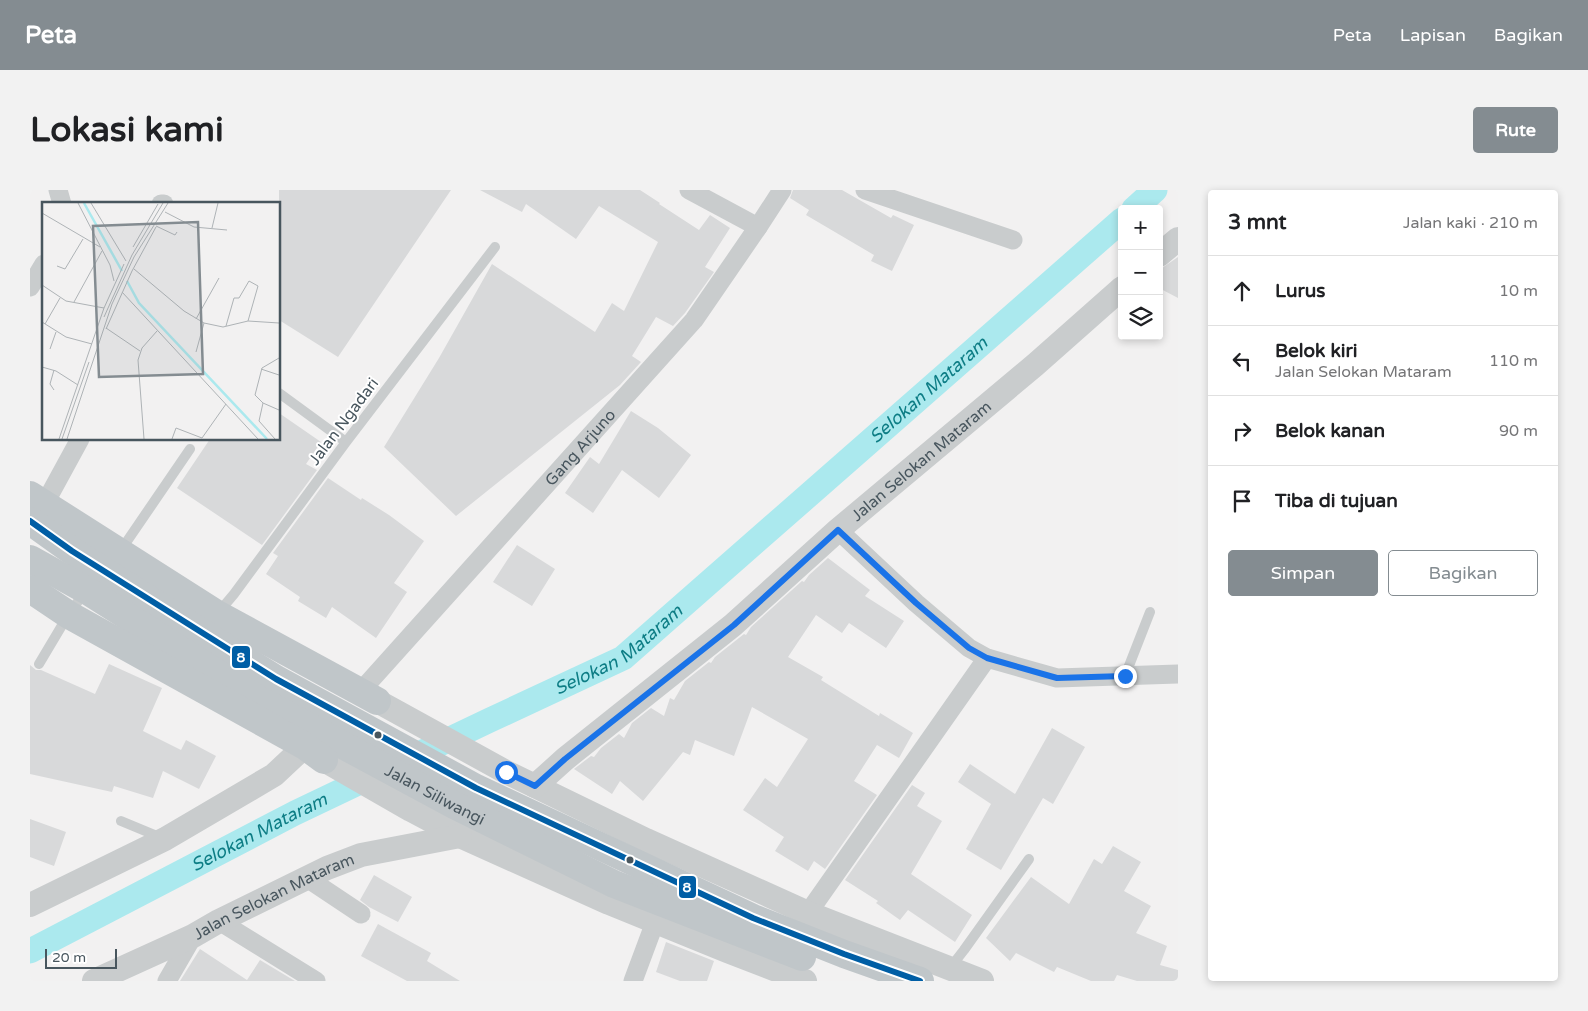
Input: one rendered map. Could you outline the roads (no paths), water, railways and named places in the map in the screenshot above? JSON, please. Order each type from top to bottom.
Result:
[{"type":"highway","name":"Jalan Siliwangi","points":[[35,507],[112,561],[269,690],[454,806],[614,884],[865,981]]},
{"type":"highway","name":"Jalan Siliwangi","points":[[30,559],[269,690],[753,918],[844,954],[920,981]]},
{"type":"highway","points":[[112,561],[217,614],[369,696]]},
{"type":"highway","points":[[30,589],[69,615],[315,753]]},
{"type":"street","points":[[689,190],[758,228]]},
{"type":"street","name":"Gang Arjuno","points":[[369,696],[694,320],[782,190]]},
{"type":"street","points":[[865,190],[1014,240]]},
{"type":"street","points":[[1163,252],[1178,239]]},
{"type":"street","name":"Jalan Selokan Mataram","points":[[535,786],[565,759],[734,625],[838,530],[1035,365],[1118,292]]},
{"type":"street","points":[[35,507],[79,440]]},
{"type":"street","points":[[838,530],[969,648],[987,658],[1057,678],[1178,674]]},
{"type":"street","points":[[808,913],[987,658]]},
{"type":"street","points":[[369,696],[506,772],[646,840],[808,913],[982,981]]},
{"type":"street","points":[[30,905],[165,839],[315,753],[411,810],[460,836],[654,922],[805,981]]},
{"type":"street","name":"Jalan Selokan Mataram","points":[[94,981],[193,936],[219,921],[307,878],[361,855],[460,836]]},
{"type":"street","points":[[307,878],[361,914]]},
{"type":"street","points":[[219,921],[316,981]]},
{"type":"street","points":[[633,981],[654,922]]},
{"type":"street","points":[[167,981],[193,936]]},
{"type":"lane","name":"Jalan Ngadari","points":[[217,614],[495,247]]},
{"type":"lane","points":[[280,394],[346,442]]},
{"type":"lane","points":[[112,561],[190,449]]},
{"type":"lane","points":[[39,664],[86,590]]},
{"type":"lane","points":[[1125,676],[1150,612]]},
{"type":"lane","points":[[120,821],[165,839]]},
{"type":"lane","points":[[949,969],[1028,858]]},
{"type":"waterway","name":"Selokan Mataram","points":[[1138,205],[1155,190]]},
{"type":"waterway","name":"Selokan Mataram","points":[[30,951],[295,813],[623,658],[1118,224]]}]
